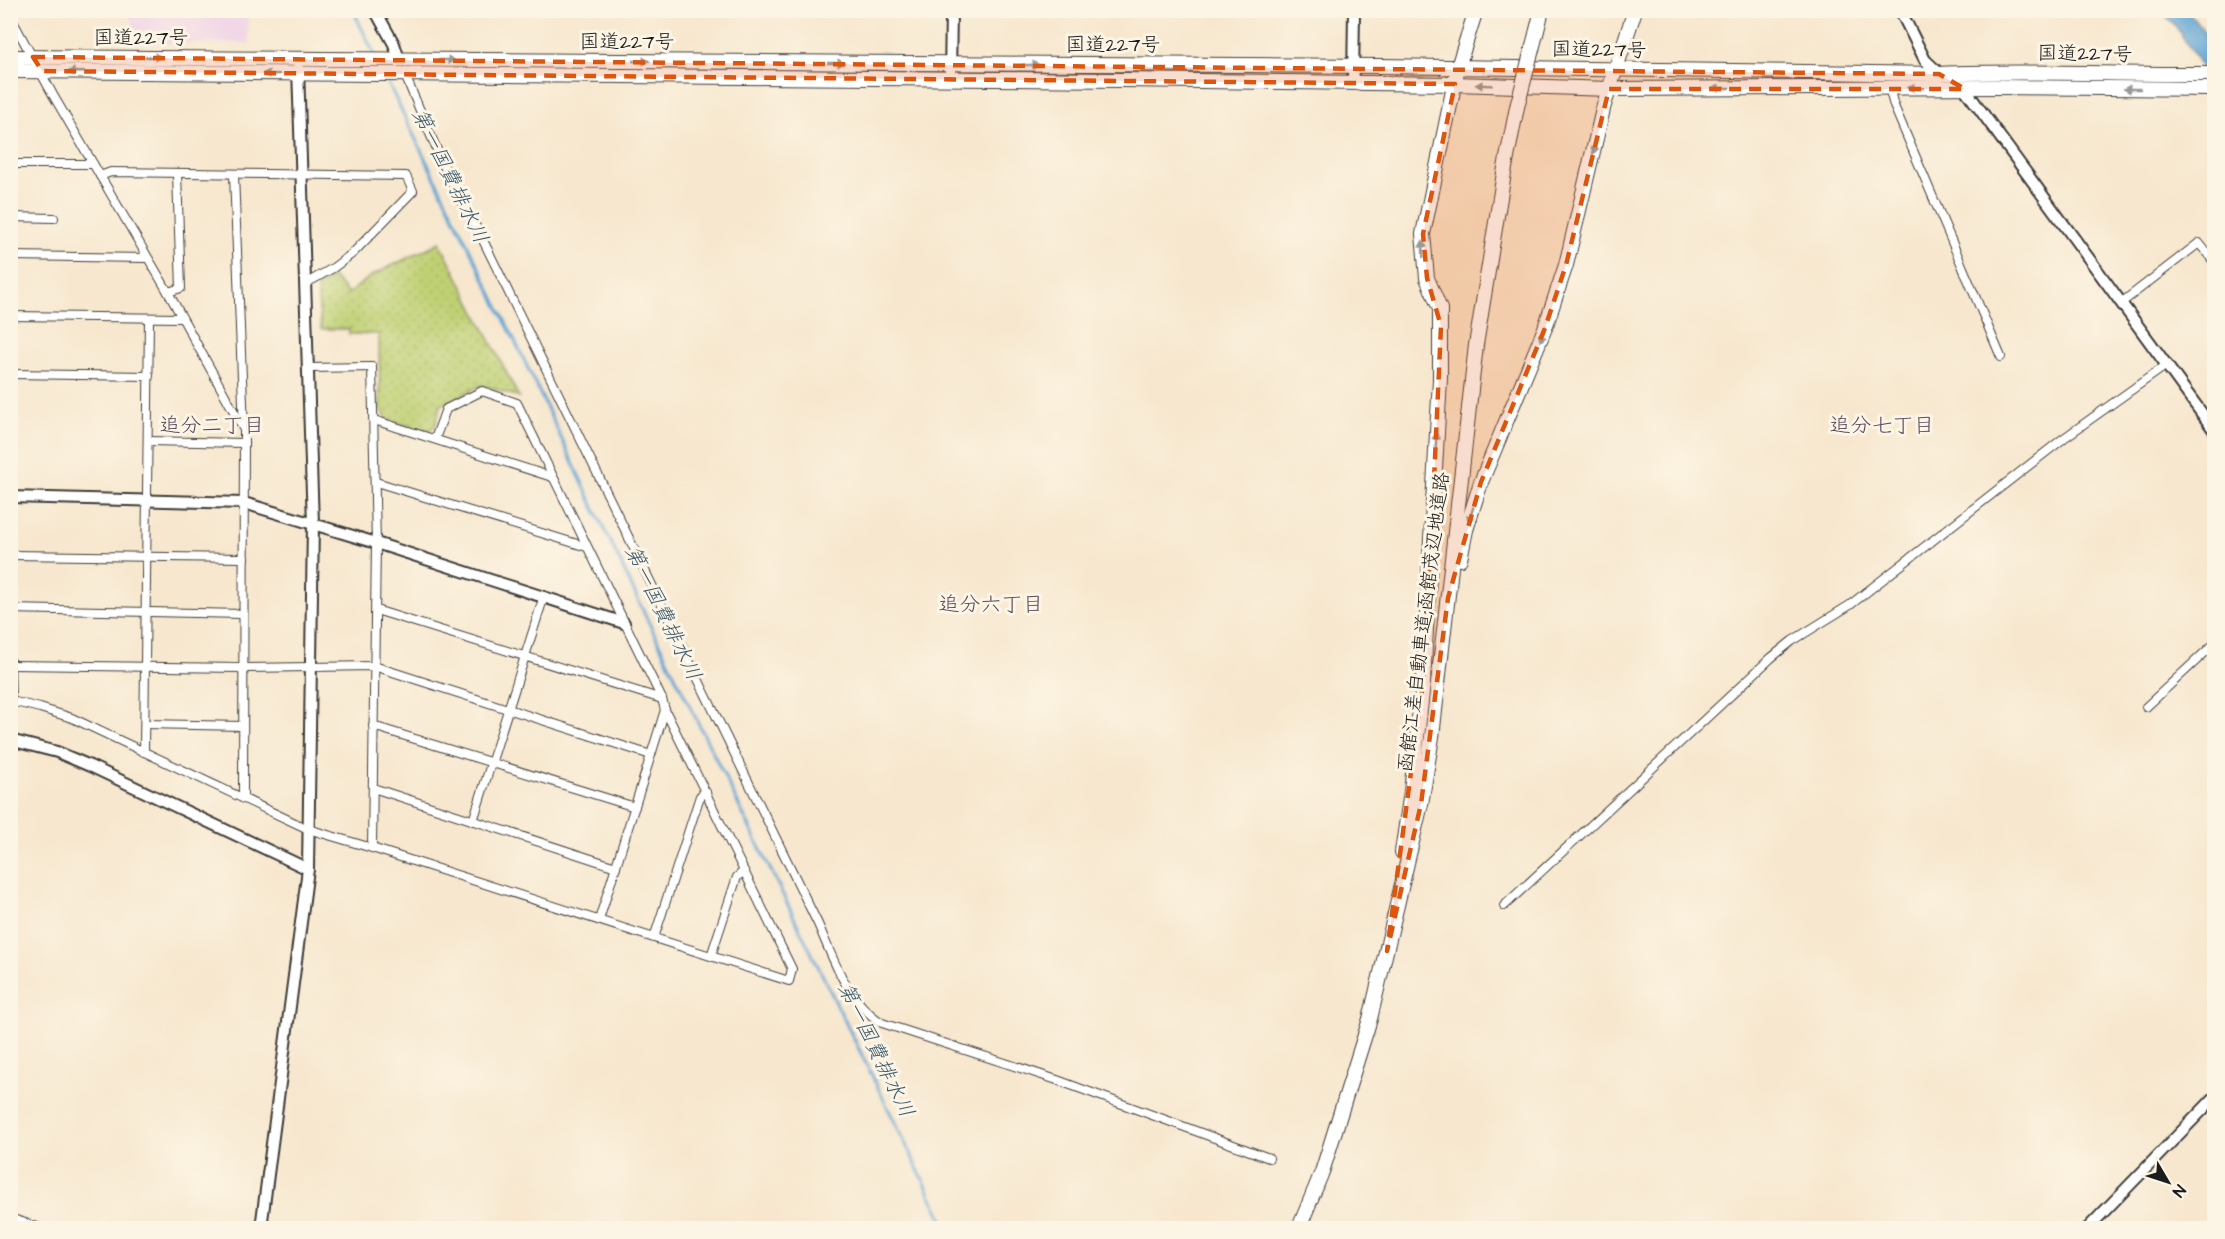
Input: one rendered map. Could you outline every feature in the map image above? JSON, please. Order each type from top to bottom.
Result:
[{"type":"highway","points":[[1410,831],[1423,683],[1441,326],[1440,309],[1427,278],[1423,234],[1458,67],[1476,10]]},
{"type":"highway","name":"函館江差自動車道;函館茂辺地道路","points":[[1299,1228],[1322,1172],[1370,1020],[1387,951],[1410,831],[1421,804],[1432,737],[1476,345],[1517,107],[1542,10]]},
{"type":"highway","points":[[1448,598],[1481,482],[1545,328],[1566,265],[1609,89],[1635,10]]},
{"type":"highway","name":"国道227号","points":[[10,57],[298,57],[1458,67],[1939,74],[1999,71],[2214,74]]},
{"type":"highway","name":"国道227号","points":[[10,71],[950,78],[1455,84],[1609,89],[1889,87],[2214,89]]},
{"type":"street","points":[[375,10],[394,44],[393,59],[399,75],[449,178],[486,247],[812,913],[840,975],[860,1006],[882,1023],[1057,1080],[1269,1158]]},
{"type":"street","points":[[950,78],[951,10]]},
{"type":"street","points":[[1353,83],[1354,10]]},
{"type":"street","points":[[1900,10],[1925,60],[1939,74],[1965,88],[2214,428]]},
{"type":"street","points":[[10,16],[244,429]]},
{"type":"street","points":[[261,1228],[308,869],[313,524],[298,57]]},
{"type":"street","points":[[1889,87],[1894,106],[2001,357]]},
{"type":"street","points":[[18,164],[93,164]]},
{"type":"street","points":[[100,177],[111,172],[406,176],[413,191],[352,253],[333,268],[305,284]]},
{"type":"street","points":[[168,292],[181,288],[177,174]]},
{"type":"street","points":[[234,174],[244,429],[243,799]]},
{"type":"street","points":[[10,217],[54,218]]},
{"type":"street","points":[[2121,303],[2199,243],[2214,262]]},
{"type":"street","points":[[10,256],[147,258]]},
{"type":"street","points":[[10,316],[182,318]]},
{"type":"street","points":[[144,752],[149,319]]},
{"type":"street","points":[[1504,906],[1778,652],[1850,605],[2064,438],[2168,364]]},
{"type":"street","points":[[307,368],[372,367],[376,482],[372,848]]},
{"type":"street","points":[[10,374],[148,376]]},
{"type":"street","points":[[10,659],[11,701],[72,718],[308,829],[789,981],[792,969],[517,403],[482,391],[447,409],[435,439]]},
{"type":"street","points":[[374,420],[552,477]]},
{"type":"street","points":[[148,441],[244,443]]},
{"type":"street","points":[[376,482],[587,547]]},
{"type":"street","points":[[10,497],[244,503],[624,623]]},
{"type":"street","points":[[10,555],[244,558]]},
{"type":"street","points":[[473,821],[544,596]]},
{"type":"street","points":[[10,609],[243,614]]},
{"type":"street","points":[[376,610],[662,699]]},
{"type":"street","points":[[2146,707],[2214,645]]},
{"type":"street","points":[[11,665],[242,668],[374,666],[651,755]]},
{"type":"street","points":[[599,920],[665,710]]},
{"type":"street","points":[[145,724],[243,726]]},
{"type":"street","points":[[373,726],[634,807]]},
{"type":"street","points":[[10,740],[57,752],[90,766],[308,869]]},
{"type":"street","points":[[373,788],[616,867]]},
{"type":"street","points":[[654,938],[699,796],[706,792]]},
{"type":"street","points":[[711,956],[737,877],[744,872]]},
{"type":"street","points":[[2088,1228],[2214,1098]]},
{"type":"street","points":[[10,1218],[40,1228]]},
{"type":"highlighted area","points":[[33,57],[1939,74],[1965,89],[1609,89],[1566,265],[1545,328],[1481,482],[1448,598],[1421,804],[1387,951],[1423,683],[1433,502],[1441,326],[1427,278],[1423,234],[1455,84],[42,71]]},
{"type":"shaded area","points":[[127,11],[247,11],[249,43],[153,43],[154,30],[136,31]]},
{"type":"green space","points":[[440,242],[519,397],[482,385],[441,405],[435,426],[428,431],[388,420],[380,409],[379,334],[349,334],[349,329],[321,329],[317,287],[333,277],[348,294],[371,276]]},
{"type":"water","points":[[2160,11],[2188,11],[2214,44],[2214,86],[2175,25]]},
{"type":"waterway","name":"第一国費排水川","points":[[353,10],[374,54]]},
{"type":"waterway","name":"第一国費排水川","points":[[386,79],[516,343],[648,621],[947,1228]]},
{"type":"district","name":"追分二丁目","points":[[212,425]]},
{"type":"district","name":"追分七丁目","points":[[1882,425]]},
{"type":"district","name":"追分六丁目","points":[[991,604]]}]
